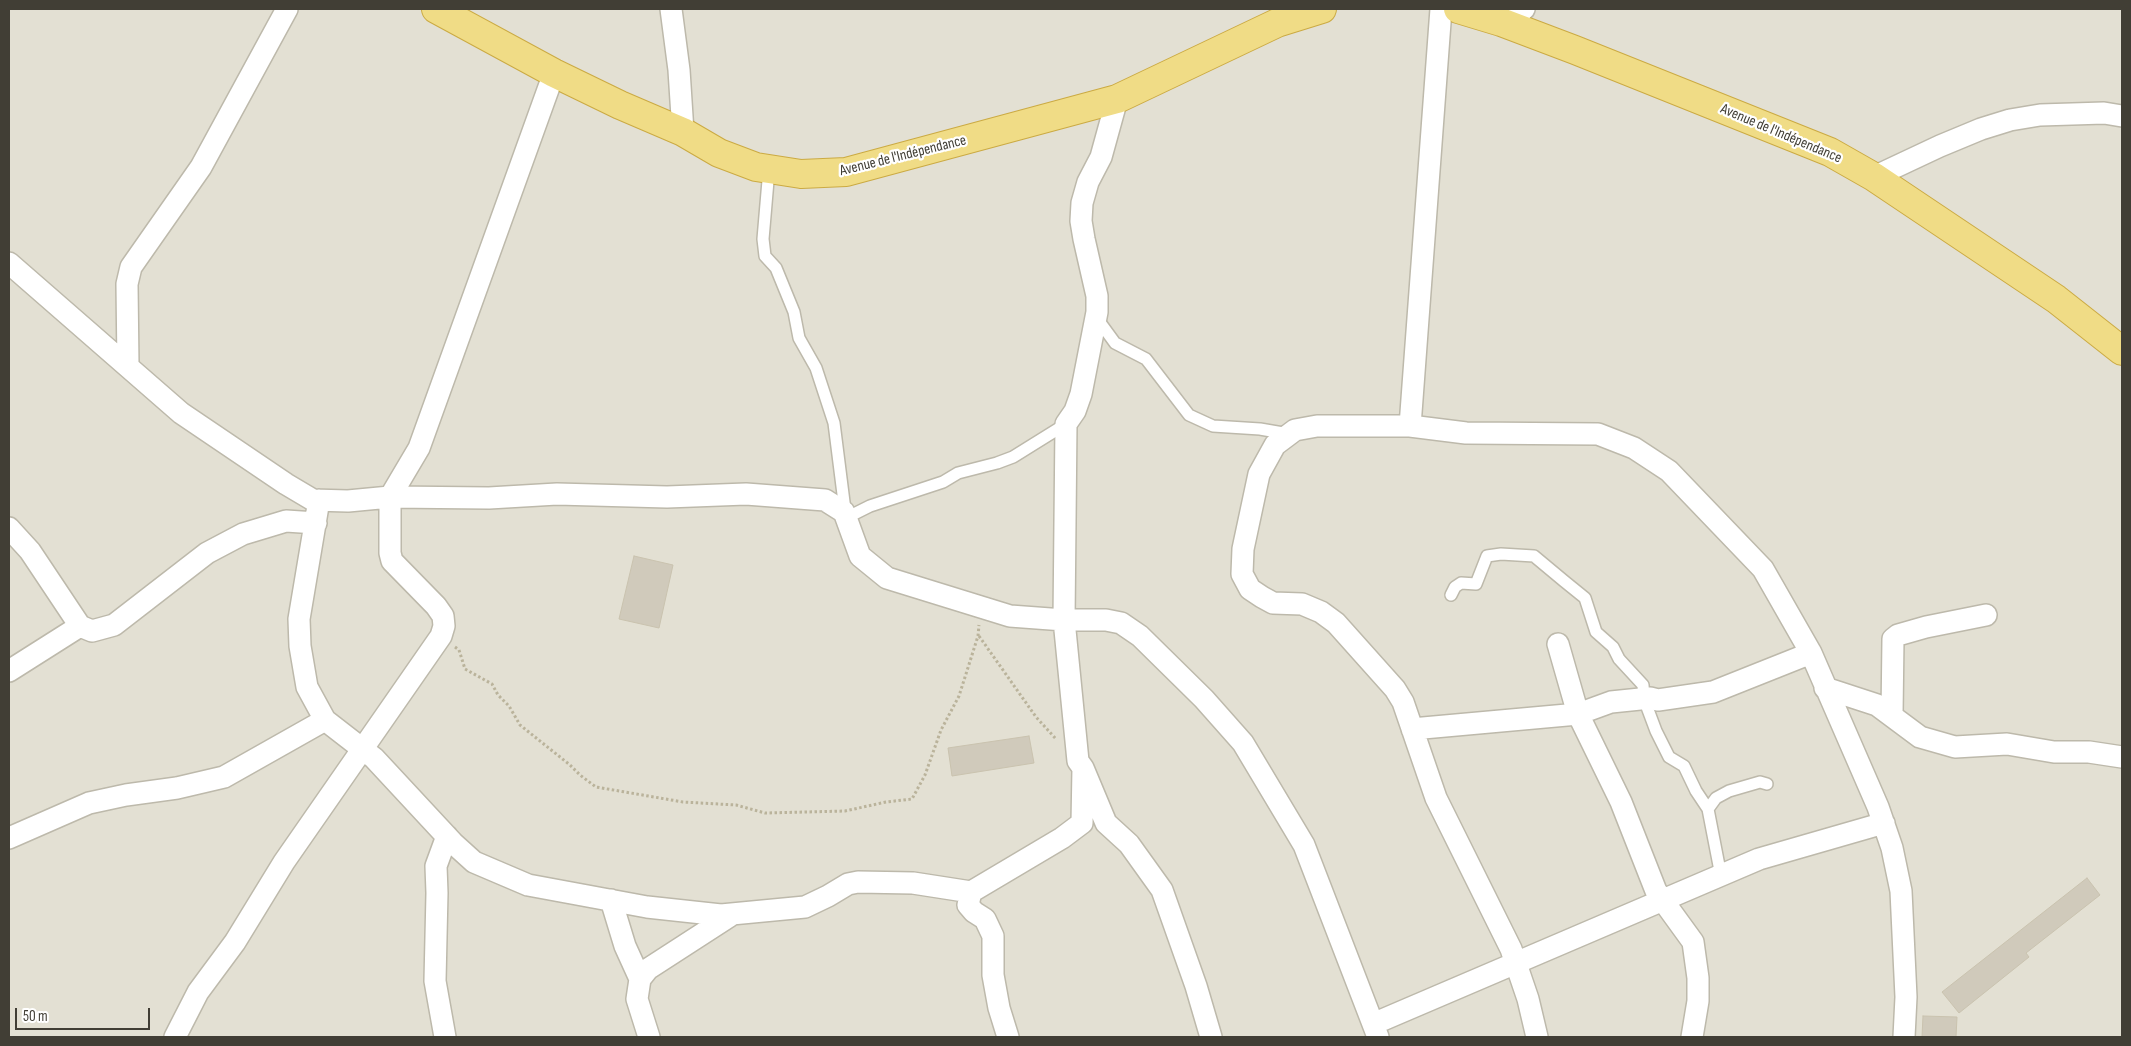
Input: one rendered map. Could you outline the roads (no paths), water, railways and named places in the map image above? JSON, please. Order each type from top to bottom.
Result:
[{"type":"highway","name":"Avenue de l'Indépendance","points":[[436,9],[554,73],[682,132],[719,153],[756,167],[801,174],[846,172],[1117,99],[1277,23],[1322,9]]},
{"type":"highway","name":"Avenue de l'Indépendance","points":[[1458,9],[1512,15],[1830,152],[1874,177],[2056,299],[2122,350]]},
{"type":"street","points":[[128,366],[127,284],[131,267],[200,167],[286,9]]},
{"type":"street","points":[[672,9],[679,70],[682,132]]},
{"type":"street","points":[[1410,426],[1441,9]]},
{"type":"street","points":[[175,1037],[198,992],[235,942],[284,862],[441,636],[444,626],[443,616],[436,606],[392,561],[390,553],[390,497],[419,448],[554,73]]},
{"type":"street","points":[[319,500],[300,611],[299,628],[307,687],[325,720],[374,758],[474,862],[528,884],[648,907],[722,915],[805,907],[848,884],[858,882],[913,883],[971,892],[1062,838],[1082,823],[1080,765],[1064,620],[1066,424],[1075,411],[1081,394],[1096,317],[1097,296],[1084,238],[1082,202],[1088,182],[1101,157],[1117,99]]},
{"type":"street","points":[[1874,177],[1940,146],[1981,129],[2010,120],[2040,115],[2104,113],[2122,116]]},
{"type":"street","points":[[9,263],[180,412],[286,484],[313,500],[348,501],[390,497],[489,498],[557,494],[667,497],[746,494],[825,500],[844,512],[860,556],[886,578],[1010,616],[1064,620],[1106,620],[1121,623],[1140,636],[1204,699],[1243,743],[1304,845],[1376,1030],[1516,963],[1759,859],[1884,823]]},
{"type":"street","points":[[1537,1037],[1528,999],[1516,963],[1436,798],[1403,702],[1395,689],[1336,623],[1321,612],[1302,604],[1273,603],[1262,598],[1250,589],[1242,574],[1243,549],[1259,474],[1275,446],[1295,430],[1317,426],[1410,426],[1466,433],[1598,434],[1634,448],[1669,472],[1763,569],[1811,653],[1884,823],[1892,848],[1901,891],[1906,997],[1904,1037]]},
{"type":"street","points":[[9,528],[30,551],[80,626],[92,632],[114,626],[207,553],[243,534],[286,521],[316,523]]},
{"type":"street","points":[[1892,715],[1893,639],[1898,635],[1926,626],[1986,615]]},
{"type":"street","points":[[9,671],[80,626]]},
{"type":"street","points":[[1558,644],[1578,714],[1621,802],[1656,891],[1693,942],[1698,978],[1698,1001],[1692,1037]]},
{"type":"street","points":[[1412,729],[1578,714],[1611,702],[1650,698],[1658,700],[1713,692],[1811,653]]},
{"type":"street","points":[[1826,688],[1877,705],[1920,737],[1955,747],[2007,744],[2054,752],[2089,752],[2122,757]]},
{"type":"street","points":[[9,838],[90,803],[126,795],[177,788],[224,777],[325,720]]},
{"type":"street","points":[[1080,765],[1106,823],[1129,844],[1162,890],[1196,986],[1211,1037]]},
{"type":"street","points":[[1078,826],[1115,832]]},
{"type":"street","points":[[445,1037],[436,981],[436,866],[447,836]]},
{"type":"street","points":[[971,892],[968,905],[974,912],[985,919],[993,936],[993,975],[1002,1036]]},
{"type":"street","points":[[611,900],[625,946],[640,979]]},
{"type":"street","points":[[649,1037],[637,999],[640,979],[648,969],[733,914]]},
{"type":"lane","points":[[769,169],[764,239],[765,256],[776,268],[794,312],[798,338],[816,368],[832,416],[846,518],[870,506],[943,482],[958,473],[1014,457],[1066,424]]},
{"type":"lane","points":[[1096,317],[1116,343],[1146,359],[1189,415],[1213,426],[1260,429],[1290,434]]},
{"type":"lane","points":[[1451,594],[1455,587],[1462,583],[1476,584],[1487,556],[1501,554],[1534,556],[1585,598],[1596,632],[1613,647],[1619,658],[1644,685],[1644,699],[1656,731],[1669,757],[1684,766],[1696,791],[1708,808],[1721,876]]},
{"type":"lane","points":[[1708,808],[1716,798],[1729,792],[1760,782],[1767,784]]}]
